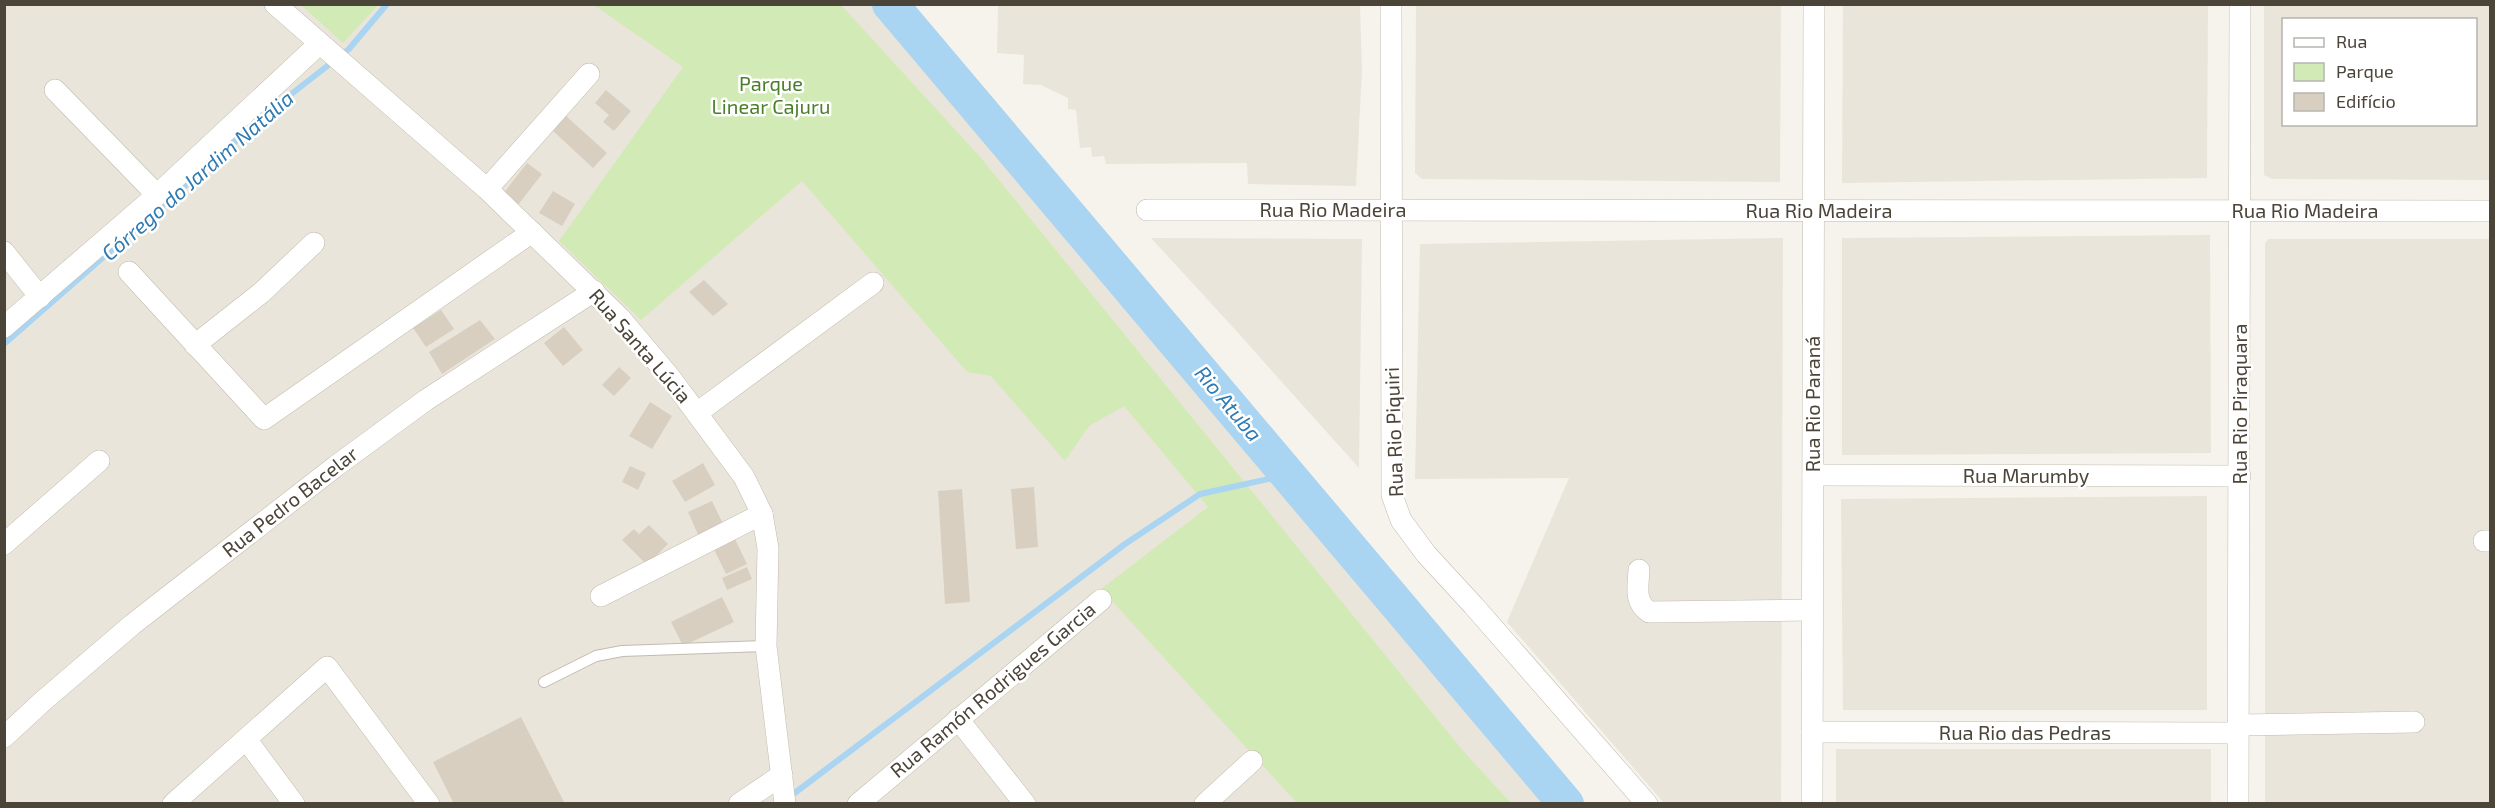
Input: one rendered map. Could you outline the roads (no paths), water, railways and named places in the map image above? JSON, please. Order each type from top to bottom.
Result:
[{"type":"street","name":"Rua Santa Lúcia","points":[[275,4],[487,189],[594,291],[646,346],[744,477],[762,514],[769,572],[766,646],[785,804]]},
{"type":"street","name":"Rua Rio Piquiri","points":[[1391,4],[1392,495],[1401,520],[1426,554],[1647,804]]},
{"type":"street","name":"Rua Rio Paraná","points":[[1812,804],[1814,4]]},
{"type":"street","name":"Rua Rio Piraquara","points":[[2238,804],[2240,4]]},
{"type":"street","points":[[4,327],[157,195],[319,44]]},
{"type":"street","points":[[487,189],[589,74]]},
{"type":"street","points":[[55,90],[157,195]]},
{"type":"street","name":"Rua Rio Madeira","points":[[1147,210],[2490,211]]},
{"type":"street","points":[[129,272],[264,419],[532,232]]},
{"type":"street","points":[[195,345],[261,293],[314,243]]},
{"type":"street","points":[[4,252],[40,297]]},
{"type":"street","points":[[697,413],[873,283]]},
{"type":"street","name":"Rua Pedro Bacelar","points":[[4,737],[67,679],[133,624],[336,466],[426,400],[594,291]]},
{"type":"street","points":[[4,544],[99,461]]},
{"type":"street","name":"Rua Marumby","points":[[1813,476],[2240,476]]},
{"type":"street","points":[[601,596],[762,514]]},
{"type":"street","points":[[1639,570],[1638,598],[1649,612],[1812,610]]},
{"type":"street","name":"Rua Ramón Rodrigues Garcia","points":[[858,804],[1101,600]]},
{"type":"street","points":[[173,804],[327,667],[429,804]]},
{"type":"street","points":[[958,719],[1025,804]]},
{"type":"street","name":"Rua Rio das Pedras","points":[[1812,732],[2238,729],[2414,722]]},
{"type":"street","points":[[246,739],[294,804]]},
{"type":"street","points":[[1205,804],[1252,761]]},
{"type":"street","points":[[739,804],[782,775]]},
{"type":"lane","points":[[544,682],[596,656],[622,651],[766,646]]},
{"type":"waterway","name":"Córrego do Jardim Natália","points":[[4,344],[276,106],[349,49],[387,4]]},
{"type":"waterway","name":"Rio Atuba","points":[[890,4],[1566,804]]},
{"type":"waterway","points":[[788,798],[1125,544],[1200,494],[1287,475]]},
{"type":"park label","name":"Parque Linear Cajuru","points":[[771,96]]}]
